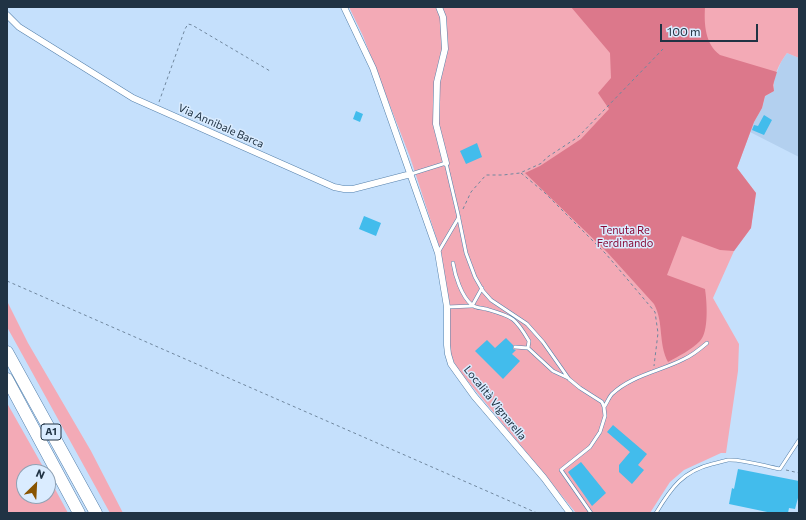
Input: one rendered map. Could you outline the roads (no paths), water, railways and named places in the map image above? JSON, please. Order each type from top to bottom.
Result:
[{"type":"highway","name":"A1","points":[[7,352],[96,513]]},
{"type":"highway","name":"A1","points":[[7,379],[79,513]]},
{"type":"street","name":"Località Vignarella","points":[[344,7],[373,68],[438,253],[447,307],[448,354],[455,371],[474,396],[544,478],[570,513]]},
{"type":"street","points":[[439,7],[443,17],[445,49],[437,82],[436,124],[446,163]]},
{"type":"street","name":"Via Annibale Barca","points":[[7,15],[19,27],[32,36],[133,98],[334,187],[353,189],[410,174]]},
{"type":"lane","name":"Via Annibale Barca","points":[[410,174],[446,163]]},
{"type":"lane","points":[[446,163],[466,253],[475,277],[490,300],[527,324],[543,342],[569,379]]},
{"type":"lane","points":[[438,253],[459,217]]},
{"type":"lane","points":[[453,263],[456,278],[472,306]]},
{"type":"lane","points":[[472,306],[482,288]]},
{"type":"lane","points":[[447,307],[472,306],[509,316],[520,324],[529,341],[528,348]]},
{"type":"lane","points":[[604,408],[611,395],[623,386],[642,375],[653,372],[693,354],[707,343]]},
{"type":"lane","points":[[515,347],[528,348],[553,371],[569,379],[602,402],[605,416],[600,432],[590,447],[560,470],[591,513]]},
{"type":"lane","points":[[656,513],[664,499],[681,479],[690,472],[727,460],[780,469],[799,440]]},
{"type":"park label","name":"Tenuta Re Ferdinando","points":[[625,236]]}]
